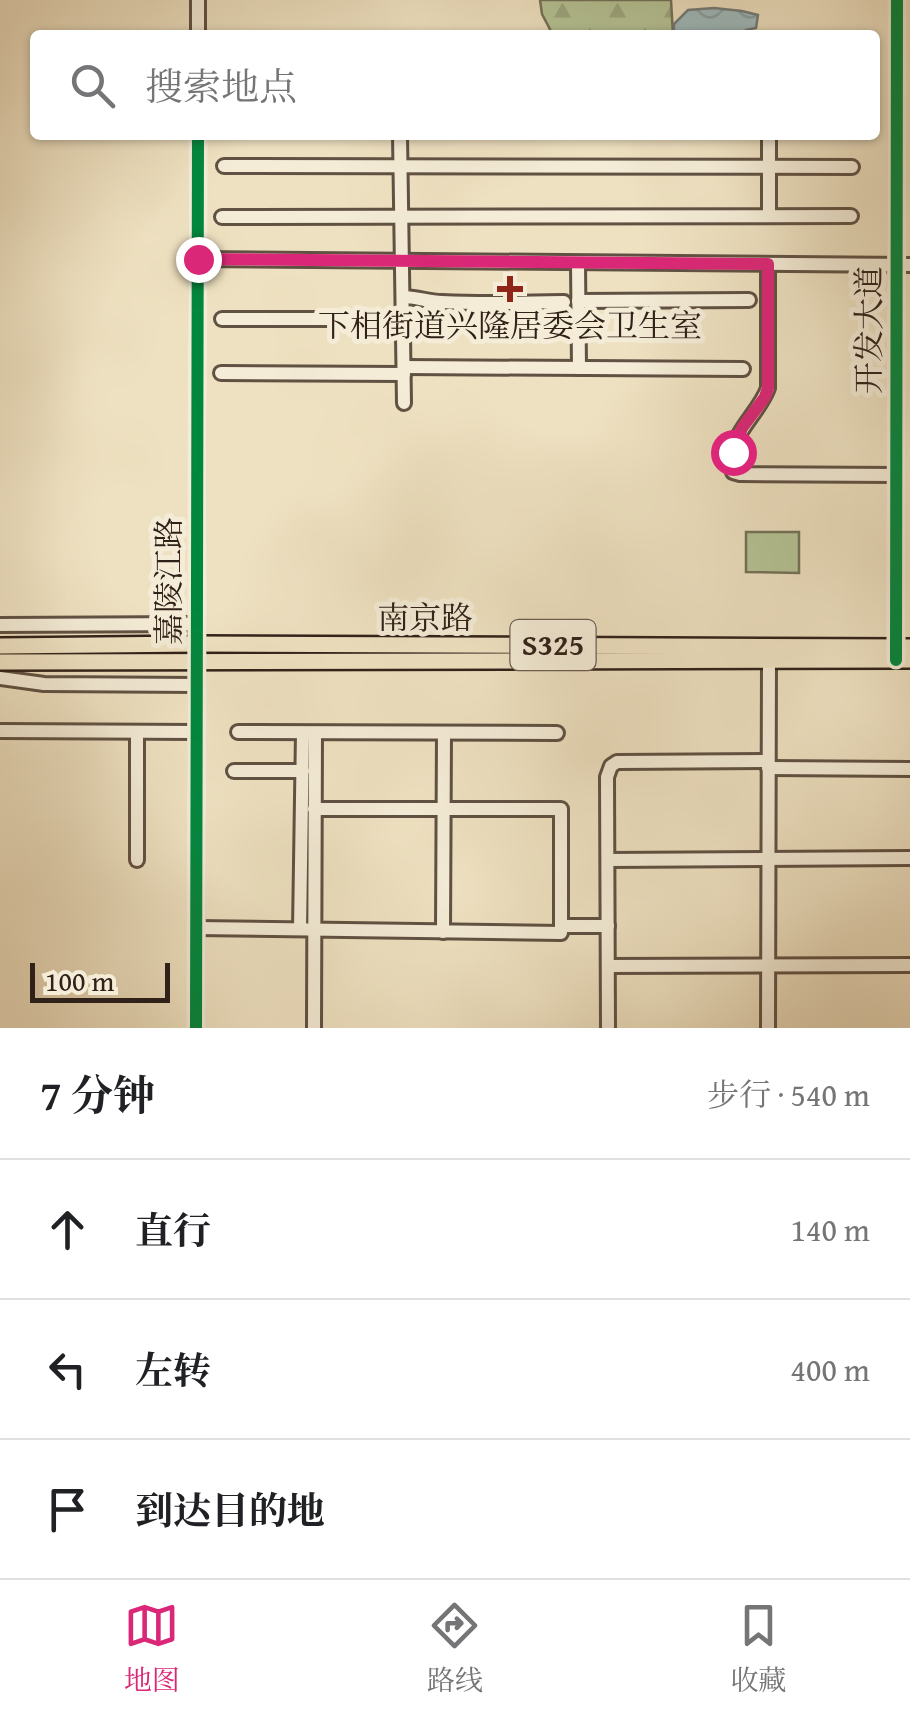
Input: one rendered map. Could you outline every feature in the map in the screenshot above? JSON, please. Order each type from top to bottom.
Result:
[{"type":"main road","name":"南京路","points":[[0,646],[196,644],[903,654]]},
{"type":"main road","name":"南京路","points":[[0,662],[768,660],[903,654]]},
{"type":"street","points":[[198,0],[198,30]]},
{"type":"street","name":"开发大道","points":[[898,0],[903,266],[896,475],[903,654]]},
{"type":"street","name":"嘉陵江路","points":[[196,1028],[198,140]]},
{"type":"street","points":[[400,140],[404,403]]},
{"type":"street","points":[[770,140],[770,216]]},
{"type":"street","points":[[224,166],[852,167]]},
{"type":"street","points":[[222,216],[851,216]]},
{"type":"street","points":[[198,259],[903,266]]},
{"type":"street","points":[[578,263],[571,302],[579,368]]},
{"type":"street","points":[[768,264],[768,388],[742,428],[730,464],[734,472],[896,475]]},
{"type":"street","points":[[403,297],[472,304],[749,300]]},
{"type":"street","points":[[222,319],[403,319]]},
{"type":"street","points":[[222,372],[742,369]]},
{"type":"street","points":[[0,624],[196,624]]},
{"type":"street","points":[[768,660],[768,1028]]},
{"type":"street","points":[[0,678],[44,684],[197,685]]},
{"type":"street","points":[[0,730],[196,732]]},
{"type":"street","points":[[138,732],[138,860]]},
{"type":"street","points":[[238,732],[556,733]]},
{"type":"street","points":[[307,929],[314,810],[309,732]]},
{"type":"street","points":[[309,732],[303,771],[314,1028]]},
{"type":"street","points":[[443,932],[444,733]]},
{"type":"street","points":[[608,1028],[607,777],[611,766],[616,762],[910,768]]},
{"type":"street","points":[[234,771],[303,771]]},
{"type":"street","points":[[196,928],[561,934],[561,810],[314,810]]},
{"type":"street","points":[[608,860],[910,858]]},
{"type":"street","points":[[561,926],[608,926]]},
{"type":"street","points":[[608,966],[910,965]]},
{"type":"green space","points":[[540,0],[671,0],[673,30],[550,30]]},
{"type":"green space","points":[[746,532],[799,532],[799,573],[746,572]]},
{"type":"water","points":[[714,8],[758,15],[756,28],[674,30],[674,24],[688,10]]},
{"type":"cycle path","points":[[896,660],[897,0]]},
{"type":"cycle path","points":[[196,1028],[198,140]]},
{"type":"place","name":"下相街道兴隆居委会卫生室","points":[[510,289]]},
{"type":"route","points":[[198,259],[768,264],[768,388],[742,428],[733,452]]}]
